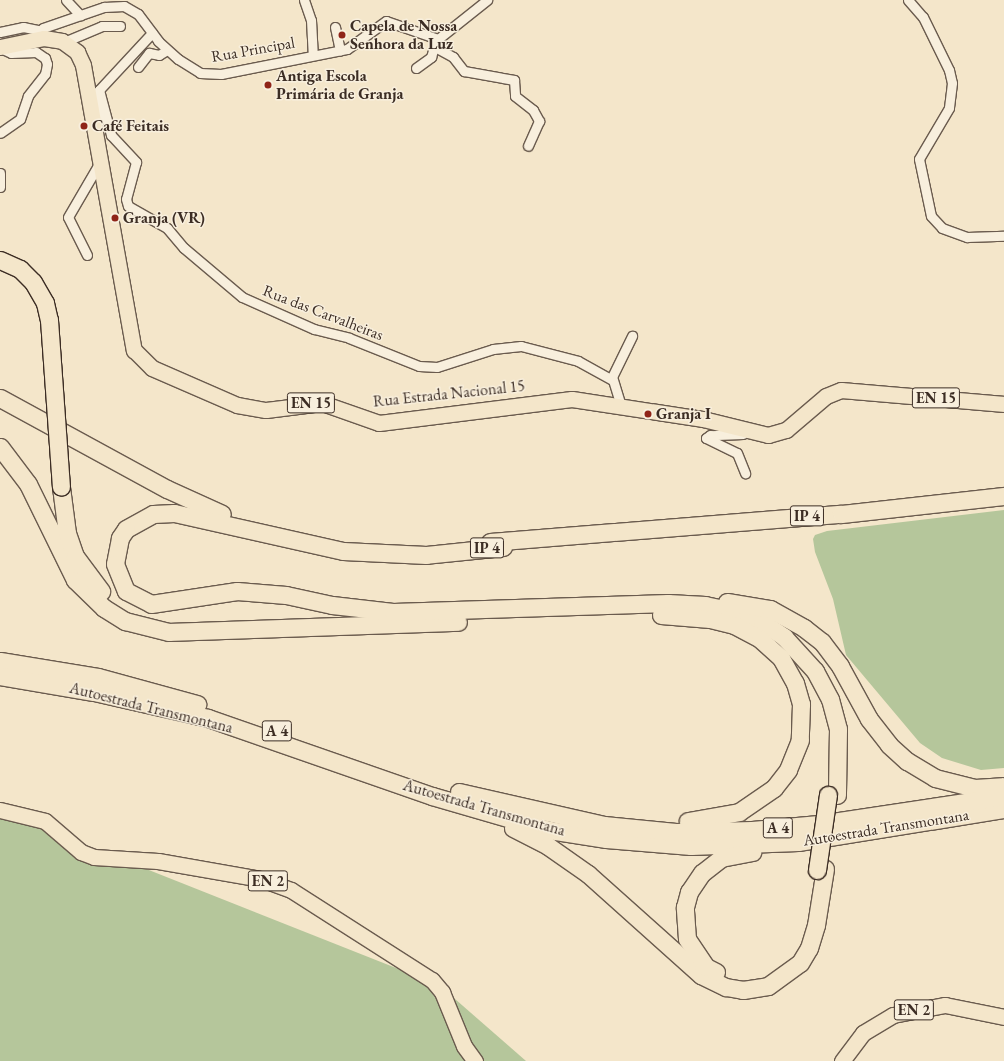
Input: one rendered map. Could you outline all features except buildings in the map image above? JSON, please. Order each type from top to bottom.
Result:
[{"type":"highway","points":[[0,260],[24,273],[39,291],[45,303],[49,320],[60,534],[67,557],[83,587]]},
{"type":"highway","points":[[0,268],[26,287],[38,313],[57,485],[67,532],[75,556],[90,581],[109,600],[149,619],[185,622],[379,617],[428,611]]},
{"type":"highway","points":[[0,393],[121,464]]},
{"type":"highway","name":"IP 4","points":[[0,398],[121,464],[206,508],[249,523],[345,544],[392,547],[438,546],[841,514],[1004,496]]},
{"type":"highway","name":"IP 4","points":[[0,405],[178,500],[262,532],[353,549],[438,552],[711,533],[1004,503]]},
{"type":"highway","points":[[0,447],[28,484],[75,580],[104,608],[125,621],[169,632],[543,613],[664,609],[710,614],[735,620],[764,632],[800,663],[822,702],[830,732],[833,795],[811,940],[800,963],[768,986],[744,990],[726,987],[701,975],[588,874],[548,846],[504,825],[450,808],[432,796]]},
{"type":"highway","points":[[503,547],[426,555],[343,551],[174,513],[153,514],[134,522],[120,538],[116,551],[118,577],[126,591],[151,604],[237,591],[286,595],[360,609],[543,613]]},
{"type":"highway","points":[[664,609],[713,600],[747,604],[787,618],[822,642],[840,666],[869,719],[889,745],[907,761],[935,778],[975,788],[1004,786]]},
{"type":"highway","points":[[551,816],[562,811],[660,822],[721,817],[739,812],[756,802],[774,788],[788,770],[800,740],[801,704],[795,683],[781,658],[760,639],[734,625],[664,609]]},
{"type":"highway","name":"Autoestrada Transmontana","points":[[0,661],[98,677],[203,706],[444,788],[551,816],[604,825],[676,832],[752,830],[819,824],[1004,796]]},
{"type":"highway","name":"Autoestrada Transmontana","points":[[0,676],[94,692],[208,718],[432,796],[549,830],[606,839],[691,846],[798,842],[1004,809]]},
{"type":"highway","points":[[798,842],[789,848],[721,858],[702,873],[689,892],[685,907],[687,939],[706,967],[722,976],[743,980],[779,968],[792,957],[802,938],[821,869]]},
{"type":"main road","points":[[0,48],[36,34],[64,42]]},
{"type":"main road","name":"Rua Estrada Nacional 15","points":[[64,42],[77,52],[81,61],[132,345],[142,360],[159,371],[243,407],[266,410],[322,403],[375,423],[557,399],[621,406],[703,419],[757,433],[772,435],[786,430],[821,399],[835,391],[868,392],[1004,404]]},
{"type":"main road","name":"EN 2","points":[[0,810],[45,821],[82,852],[94,857],[158,861],[266,880],[291,890],[432,980],[443,995],[464,1046],[475,1061]]},
{"type":"main road","name":"EN 2","points":[[842,1061],[863,1033],[893,1015],[941,1005],[1004,1017]]},
{"type":"street","points":[[66,0],[80,15]]},
{"type":"street","points":[[304,0],[311,20],[313,55]]},
{"type":"street","points":[[416,68],[431,57],[436,43],[487,0]]},
{"type":"street","points":[[908,0],[923,17],[949,70],[952,83],[949,108],[919,159],[933,220],[942,228],[967,237],[1004,236]]},
{"type":"street","name":"Rua Principal","points":[[36,34],[80,15],[108,6],[124,6],[138,14],[167,50],[196,71],[210,74],[351,47],[386,21],[436,43]]},
{"type":"street","points":[[64,42],[102,26],[120,26]]},
{"type":"street","points":[[0,32],[23,27],[36,34]]},
{"type":"street","points":[[335,27],[340,50]]},
{"type":"street","points":[[94,132],[100,118],[99,90],[152,33]]},
{"type":"street","points":[[436,43],[453,57],[464,71],[514,80],[516,97],[533,110],[539,121],[528,146]]},
{"type":"street","points":[[0,48],[11,53],[36,52],[45,58],[48,64],[45,74],[28,96],[20,119],[0,133]]},
{"type":"street","points":[[138,67],[149,53],[159,55],[167,50]]},
{"type":"street","name":"Rua das Carvalheiras","points":[[99,90],[111,134],[136,162],[126,197],[128,206],[168,228],[184,248],[242,297],[314,329],[349,338],[419,366],[437,367],[493,349],[521,346],[578,361],[611,379]]},
{"type":"street","points":[[87,255],[68,217],[100,162]]},
{"type":"street","points":[[0,173],[0,187]]},
{"type":"street","points":[[621,406],[611,379],[632,336]]},
{"type":"street","points":[[745,473],[737,453],[706,437],[757,433]]},
{"type":"green space","points":[[1004,510],[1004,768],[981,770],[942,758],[920,743],[846,655],[833,599],[815,552],[813,539],[815,535],[827,531]]},
{"type":"green space","points":[[0,811],[439,985],[526,1061],[0,1061]]},
{"type":"place","name":"Capela de Nossa Senhora da Luz","points":[[342,35]]},
{"type":"place","name":"Antiga Escola Primária de Granja","points":[[268,85]]},
{"type":"place","name":"Café Feitais","points":[[84,126]]},
{"type":"place","name":"Granja (VR)","points":[[115,218]]},
{"type":"place","name":"Granja I","points":[[648,414]]}]
